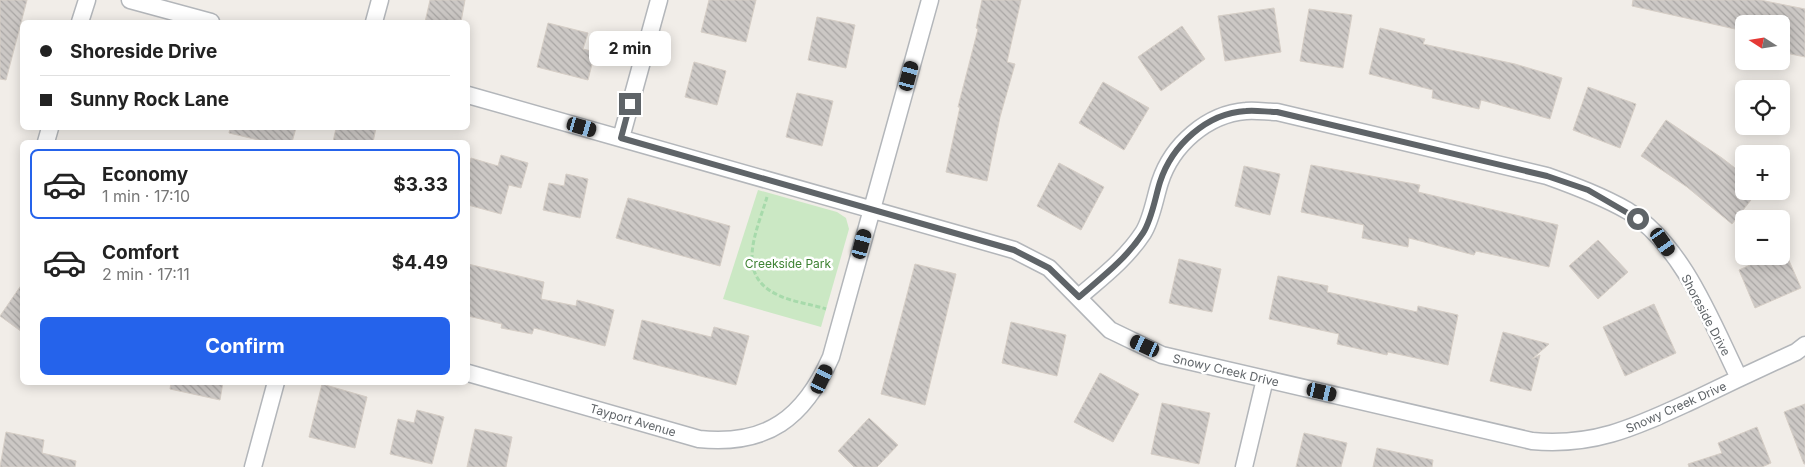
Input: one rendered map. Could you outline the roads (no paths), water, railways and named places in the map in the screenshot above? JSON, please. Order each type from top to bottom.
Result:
[{"type":"street","points":[[81,20],[87,0]]},
{"type":"street","points":[[130,0],[204,20]]},
{"type":"street","points":[[375,20],[380,0]]},
{"type":"street","points":[[621,138],[659,0]]},
{"type":"street","name":"Tayport Avenue","points":[[470,374],[699,439],[716,441],[748,438],[778,426],[796,412],[808,400],[822,379],[831,357],[930,0]]},
{"type":"street","name":"Snowy Creek Drive","points":[[470,95],[1014,250],[1049,268],[1110,330],[1162,355],[1532,441],[1554,443],[1602,437],[1630,429],[1796,352],[1805,345]]},
{"type":"street","name":"Shoreside Drive","points":[[1079,297],[1122,260],[1144,231],[1161,179],[1183,142],[1199,128],[1217,118],[1246,111],[1277,112],[1547,176],[1588,190],[1629,212],[1663,242],[1692,282],[1739,378]]},
{"type":"street","points":[[1244,467],[1265,379]]},
{"type":"street","points":[[253,467],[275,385]]},
{"type":"park label","name":"Creekside Park","points":[[788,263]]}]
